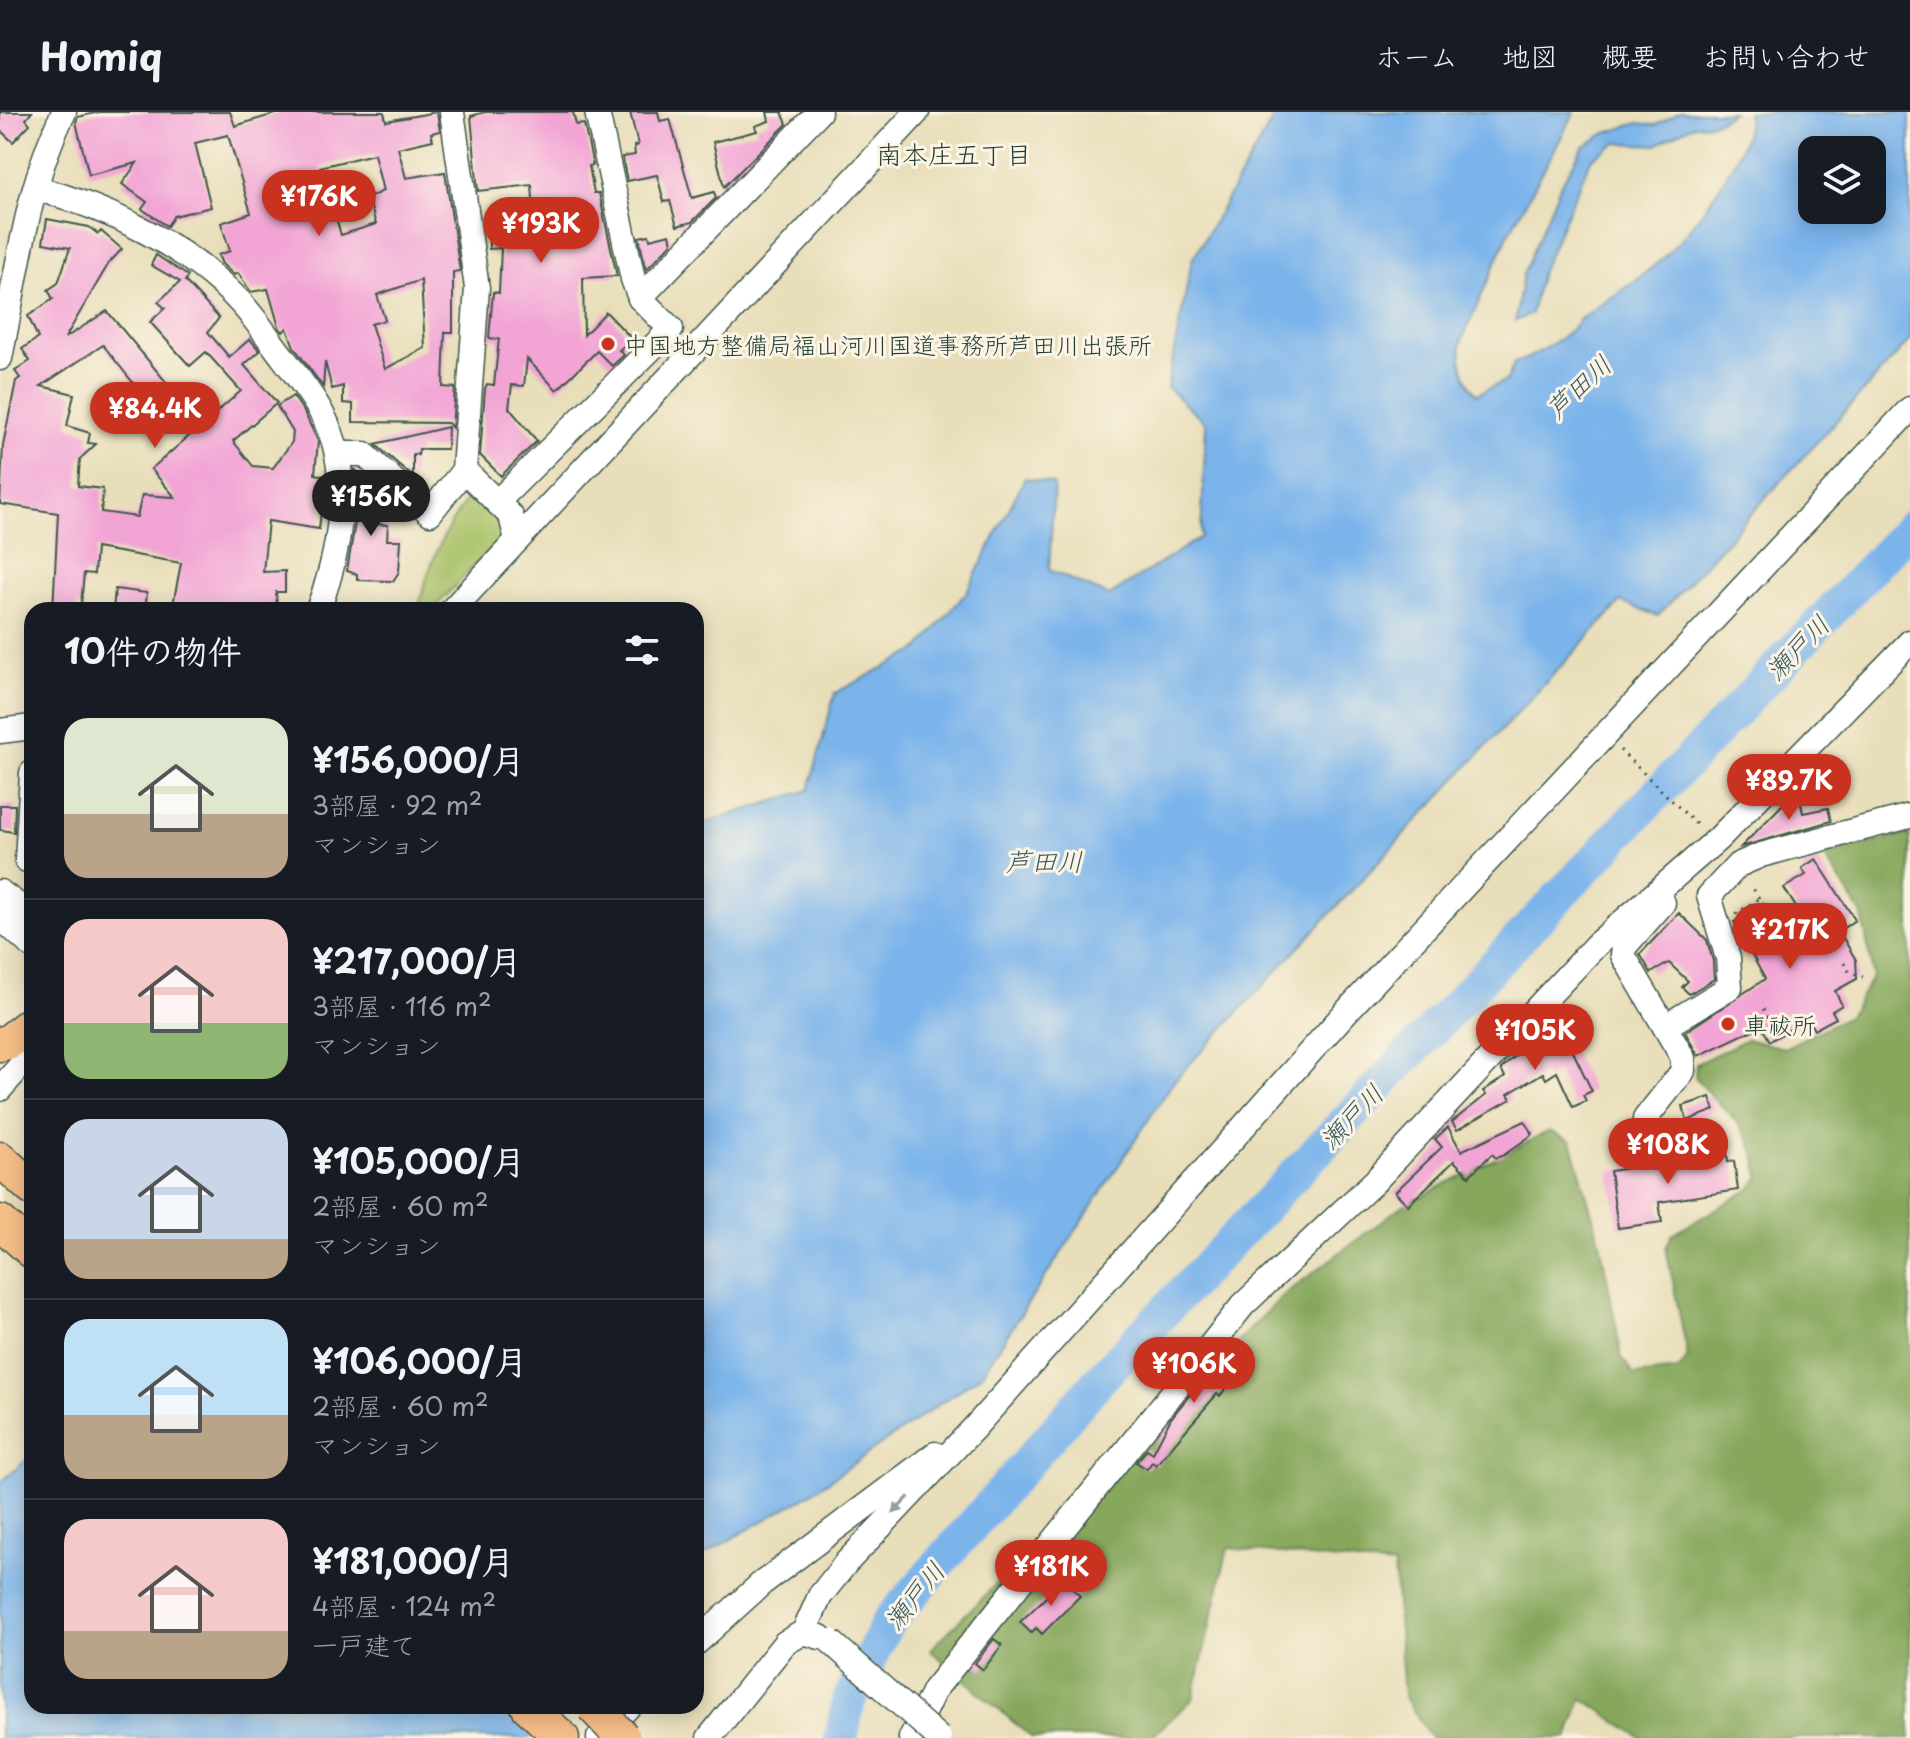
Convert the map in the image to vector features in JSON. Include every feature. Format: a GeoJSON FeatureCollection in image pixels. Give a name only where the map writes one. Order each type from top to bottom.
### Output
{"type":"FeatureCollection","features":[{"type":"Feature","properties":{"kind":"highway"},"geometry":{"type":"LineString","coordinates":[[0,1044],[8,1042],[24,1029]]}},
{"type":"Feature","properties":{"kind":"highway"},"geometry":{"type":"LineString","coordinates":[[0,1159],[24,1181]]}},
{"type":"Feature","properties":{"kind":"highway"},"geometry":{"type":"LineString","coordinates":[[0,1222],[24,1244]]}},
{"type":"Feature","properties":{"kind":"highway"},"geometry":{"type":"LineString","coordinates":[[536,1714],[562,1738]]}},
{"type":"Feature","properties":{"kind":"highway"},"geometry":{"type":"LineString","coordinates":[[600,1714],[623,1738]]}},
{"type":"Feature","properties":{"kind":"street"},"geometry":{"type":"LineString","coordinates":[[0,358],[35,188],[46,148],[64,112]]}},
{"type":"Feature","properties":{"kind":"street"},"geometry":{"type":"LineString","coordinates":[[337,454],[364,454],[430,513],[464,470],[477,288],[452,112]]}},
{"type":"Feature","properties":{"kind":"street"},"geometry":{"type":"LineString","coordinates":[[497,502],[671,329],[640,298],[597,112]]}},
{"type":"Feature","properties":{"kind":"street"},"geometry":{"type":"LineString","coordinates":[[640,298],[819,112]]}},
{"type":"Feature","properties":{"kind":"street"},"geometry":{"type":"LineString","coordinates":[[459,602],[917,112]]}},
{"type":"Feature","properties":{"kind":"street"},"geometry":{"type":"LineString","coordinates":[[35,188],[101,210],[200,266],[240,302],[307,389],[325,421],[337,454],[341,497],[337,542],[320,602]]}},
{"type":"Feature","properties":{"kind":"street"},"geometry":{"type":"LineString","coordinates":[[709,1738],[785,1643],[804,1632],[820,1596],[862,1546],[974,1428],[1357,1001],[1910,409]]}},
{"type":"Feature","properties":{"kind":"street"},"geometry":{"type":"LineString","coordinates":[[464,470],[511,516],[517,540]]}},
{"type":"Feature","properties":{"kind":"street"},"geometry":{"type":"LineString","coordinates":[[911,1738],[934,1690],[1243,1305],[1375,1181],[1596,945],[1688,865],[1910,642]]}},
{"type":"Feature","properties":{"kind":"street"},"geometry":{"type":"LineString","coordinates":[[0,731],[24,728]]}},
{"type":"Feature","properties":{"kind":"street"},"geometry":{"type":"LineString","coordinates":[[1666,1026],[1730,987],[1728,958],[1709,896],[1738,865],[1761,855],[1910,816]]}},
{"type":"Feature","properties":{"kind":"street"},"geometry":{"type":"LineString","coordinates":[[1645,1119],[1683,1071],[1681,1053],[1626,963],[1624,947],[1681,882],[1688,865]]}},
{"type":"Feature","properties":{"kind":"street"},"geometry":{"type":"LineString","coordinates":[[0,892],[24,909]]}},
{"type":"Feature","properties":{"kind":"street"},"geometry":{"type":"LineString","coordinates":[[0,917],[24,939]]}},
{"type":"Feature","properties":{"kind":"street"},"geometry":{"type":"LineString","coordinates":[[0,1089],[24,1062]]}},
{"type":"Feature","properties":{"kind":"street"},"geometry":{"type":"LineString","coordinates":[[704,1636],[761,1584],[867,1502],[974,1428]]}},
{"type":"Feature","properties":{"kind":"street"},"geometry":{"type":"LineString","coordinates":[[862,1546],[871,1518],[867,1502]]}},
{"type":"Feature","properties":{"kind":"street"},"geometry":{"type":"LineString","coordinates":[[804,1632],[830,1641],[939,1738]]}},
{"type":"Feature","properties":{"kind":"street"},"geometry":{"type":"LineString","coordinates":[[599,1738],[622,1714]]}},
{"type":"Feature","properties":{"kind":"path"},"geometry":{"type":"LineString","coordinates":[[1610,741],[1699,826]]}},
{"type":"Feature","properties":{"kind":"path"},"geometry":{"type":"LineString","coordinates":[[1735,915],[1760,900],[1781,934],[1750,952]]}},
{"type":"Feature","properties":{"kind":"path"},"geometry":{"type":"LineString","coordinates":[[1844,963],[1850,973],[1863,977]]}},
{"type":"Feature","properties":{"kind":"path"},"geometry":{"type":"LineString","coordinates":[[1763,1009],[1769,1019]]}},
{"type":"Feature","properties":{"kind":"green space"},"geometry":{"type":"Polygon","coordinates":[[[476,486],[513,526],[440,602],[420,602],[440,544],[476,486]]]}},
{"type":"Feature","properties":{"kind":"green space"},"geometry":{"type":"Polygon","coordinates":[[[1910,834],[1910,1738],[1642,1738],[1582,1698],[1568,1738],[1431,1738],[1404,1696],[1394,1566],[1228,1548],[1193,1699],[1150,1738],[1032,1738],[930,1650],[1286,1293],[1402,1206],[1549,1131],[1571,1141],[1600,1241],[1622,1358],[1634,1375],[1679,1370],[1688,1356],[1666,1248],[1672,1235],[1750,1189],[1760,1177],[1751,1143],[1736,1121],[1695,1077],[1696,1064],[1747,1039],[1784,1048],[1849,1016],[1873,976],[1862,915],[1823,854],[1910,834]]]}},
{"type":"Feature","properties":{"kind":"water","name":"芦田川"},"geometry":{"type":"Polygon","coordinates":[[[1277,112],[1575,112],[1507,237],[1462,340],[1464,369],[1477,394],[1507,380],[1514,363],[1560,338],[1580,319],[1668,253],[1706,207],[1732,165],[1742,145],[1747,112],[1910,112],[1910,340],[1658,616],[1621,602],[1174,1081],[981,1375],[807,1496],[704,1554],[704,823],[809,790],[835,693],[918,650],[966,593],[1025,478],[1054,484],[1049,570],[1109,596],[1201,537],[1206,423],[1167,388],[1192,260],[1277,112]]]}},
{"type":"Feature","properties":{"kind":"water","name":"芦田川"},"geometry":{"type":"Polygon","coordinates":[[[1680,112],[1733,112],[1716,122],[1691,126],[1656,145],[1616,143],[1591,159],[1541,272],[1531,314],[1515,321],[1523,274],[1560,186],[1583,147],[1606,133],[1638,123],[1656,125],[1680,112]]]}},
{"type":"Feature","properties":{"kind":"water"},"geometry":{"type":"Polygon","coordinates":[[[24,1462],[24,1714],[554,1714],[529,1738],[0,1738],[0,1483],[24,1462]]]}},
{"type":"Feature","properties":{"kind":"building"},"geometry":{"type":"Polygon","coordinates":[[[0,112],[32,112],[26,119],[30,124],[13,142],[0,130],[0,112]]]}},
{"type":"Feature","properties":{"kind":"building"},"geometry":{"type":"Polygon","coordinates":[[[99,112],[230,112],[235,126],[281,112],[384,112],[386,121],[437,112],[440,131],[431,133],[433,140],[398,148],[406,178],[445,172],[460,271],[453,272],[453,332],[445,332],[443,387],[455,388],[452,428],[448,423],[353,422],[353,404],[343,403],[343,386],[332,389],[325,362],[323,387],[294,347],[287,328],[283,332],[279,327],[268,289],[251,292],[238,273],[234,275],[222,264],[218,255],[230,251],[221,223],[251,213],[228,135],[195,143],[211,207],[174,216],[167,226],[142,209],[147,202],[122,184],[137,163],[89,175],[76,122],[78,117],[99,112]],[[374,154],[320,167],[341,235],[376,224],[368,198],[383,191],[374,154]],[[421,280],[377,295],[385,320],[371,324],[385,369],[425,348],[421,280]]]}},
{"type":"Feature","properties":{"kind":"building"},"geometry":{"type":"Polygon","coordinates":[[[485,112],[573,112],[576,125],[584,124],[593,165],[589,166],[594,193],[599,193],[617,276],[583,278],[584,335],[606,312],[632,339],[619,350],[624,355],[612,366],[597,351],[557,390],[527,359],[524,386],[512,385],[509,408],[537,441],[501,476],[480,455],[485,389],[487,384],[494,385],[499,339],[489,338],[493,292],[499,293],[501,248],[489,249],[489,229],[535,227],[532,185],[478,191],[471,116],[485,112]]]}},
{"type":"Feature","properties":{"kind":"building"},"geometry":{"type":"Polygon","coordinates":[[[630,112],[658,112],[660,121],[670,119],[692,198],[714,192],[716,198],[692,222],[677,226],[670,201],[664,202],[657,175],[627,181],[622,157],[635,155],[634,146],[638,145],[630,112]]]}},
{"type":"Feature","properties":{"kind":"building"},"geometry":{"type":"Polygon","coordinates":[[[767,112],[782,112],[787,124],[724,187],[713,142],[757,131],[755,126],[769,121],[767,112]]]}},
{"type":"Feature","properties":{"kind":"building"},"geometry":{"type":"Polygon","coordinates":[[[47,219],[89,227],[98,234],[101,231],[122,249],[109,263],[65,338],[107,311],[167,383],[146,399],[103,345],[41,386],[74,394],[67,426],[90,433],[88,443],[96,444],[80,459],[78,486],[103,489],[101,512],[137,517],[142,495],[175,497],[151,469],[241,391],[206,352],[190,366],[150,322],[165,308],[158,302],[180,282],[151,265],[156,255],[188,276],[185,281],[219,318],[208,332],[229,357],[250,339],[260,351],[244,365],[277,403],[233,441],[253,466],[273,468],[292,442],[293,432],[277,406],[293,396],[304,412],[318,441],[315,474],[325,476],[319,529],[268,521],[263,572],[285,571],[285,592],[276,592],[277,602],[174,602],[181,563],[96,548],[94,574],[84,573],[81,602],[53,602],[58,513],[0,504],[3,445],[16,381],[20,378],[15,371],[30,361],[22,349],[38,338],[28,316],[53,299],[48,290],[58,283],[70,248],[43,243],[47,219]]]}},
{"type":"Feature","properties":{"kind":"building"},"geometry":{"type":"Polygon","coordinates":[[[670,234],[672,243],[646,270],[639,237],[649,235],[650,239],[670,234]]]}},
{"type":"Feature","properties":{"kind":"building"},"geometry":{"type":"Polygon","coordinates":[[[448,427],[447,449],[419,449],[418,455],[413,454],[413,477],[375,444],[448,427]]]}},
{"type":"Feature","properties":{"kind":"building"},"geometry":{"type":"Polygon","coordinates":[[[354,469],[373,482],[377,498],[376,524],[388,525],[387,540],[401,540],[399,572],[393,581],[357,580],[357,574],[347,571],[356,517],[354,469]]]}},
{"type":"Feature","properties":{"kind":"building"},"geometry":{"type":"Polygon","coordinates":[[[115,589],[147,593],[146,602],[114,602],[115,589]]]}},
{"type":"Feature","properties":{"kind":"building"},"geometry":{"type":"Polygon","coordinates":[[[1800,799],[1803,813],[1828,808],[1831,821],[1741,847],[1785,802],[1800,799]]]}},
{"type":"Feature","properties":{"kind":"building"},"geometry":{"type":"Polygon","coordinates":[[[0,805],[15,805],[14,832],[0,830],[0,805]]]}},
{"type":"Feature","properties":{"kind":"building"},"geometry":{"type":"Polygon","coordinates":[[[1816,859],[1855,920],[1839,931],[1856,960],[1857,979],[1835,991],[1842,1005],[1832,1011],[1836,1018],[1814,1030],[1808,1019],[1770,1041],[1761,1026],[1698,1056],[1685,1032],[1765,979],[1734,922],[1744,916],[1769,954],[1811,931],[1784,888],[1806,875],[1802,868],[1816,859]]]}},
{"type":"Feature","properties":{"kind":"building"},"geometry":{"type":"Polygon","coordinates":[[[1679,913],[1707,940],[1713,961],[1714,979],[1689,994],[1682,987],[1688,981],[1669,963],[1651,973],[1640,954],[1679,913]]]}},
{"type":"Feature","properties":{"kind":"building"},"geometry":{"type":"Polygon","coordinates":[[[1554,1012],[1592,1091],[1583,1095],[1586,1101],[1573,1107],[1557,1072],[1546,1079],[1543,1073],[1508,1094],[1511,1099],[1457,1130],[1452,1122],[1486,1095],[1483,1091],[1505,1077],[1501,1069],[1538,1035],[1536,1031],[1554,1012]]]}},
{"type":"Feature","properties":{"kind":"building"},"geometry":{"type":"Polygon","coordinates":[[[1710,1097],[1715,1110],[1687,1121],[1683,1106],[1710,1097]]]}},
{"type":"Feature","properties":{"kind":"building"},"geometry":{"type":"Polygon","coordinates":[[[1525,1121],[1533,1134],[1504,1155],[1496,1158],[1492,1154],[1469,1176],[1454,1161],[1408,1205],[1395,1192],[1442,1147],[1435,1139],[1448,1127],[1461,1151],[1525,1121]]]}},
{"type":"Feature","properties":{"kind":"building"},"geometry":{"type":"Polygon","coordinates":[[[1727,1153],[1728,1162],[1734,1161],[1738,1190],[1659,1202],[1662,1222],[1618,1228],[1610,1171],[1727,1153]]]}},
{"type":"Feature","properties":{"kind":"building"},"geometry":{"type":"Polygon","coordinates":[[[1234,1340],[1246,1348],[1222,1379],[1229,1384],[1220,1396],[1217,1394],[1156,1465],[1152,1462],[1147,1469],[1136,1462],[1147,1449],[1153,1453],[1171,1418],[1234,1340]]]}},
{"type":"Feature","properties":{"kind":"building"},"geometry":{"type":"Polygon","coordinates":[[[1064,1580],[1080,1596],[1042,1634],[1036,1628],[1031,1633],[1020,1622],[1064,1580]]]}},
{"type":"Feature","properties":{"kind":"building"},"geometry":{"type":"Polygon","coordinates":[[[994,1639],[1002,1645],[983,1670],[975,1663],[994,1639]]]}},
{"type":"Feature","properties":{"kind":"waterway","name":"瀬戸川"},"geometry":{"type":"LineString","coordinates":[[841,1738],[849,1700],[888,1622],[1102,1377],[1910,528]]}},
{"type":"Feature","properties":{"kind":"place","name":"中国地方整備局福山河川国道事務所芦田川出張所"},"geometry":{"type":"Point","coordinates":[608,344]}},
{"type":"Feature","properties":{"kind":"place","name":"車祓所"},"geometry":{"type":"Point","coordinates":[1728,1024]}},
{"type":"Feature","properties":{"kind":"district","name":"南本庄五丁目"},"geometry":{"type":"Point","coordinates":[954,153]}}]}
